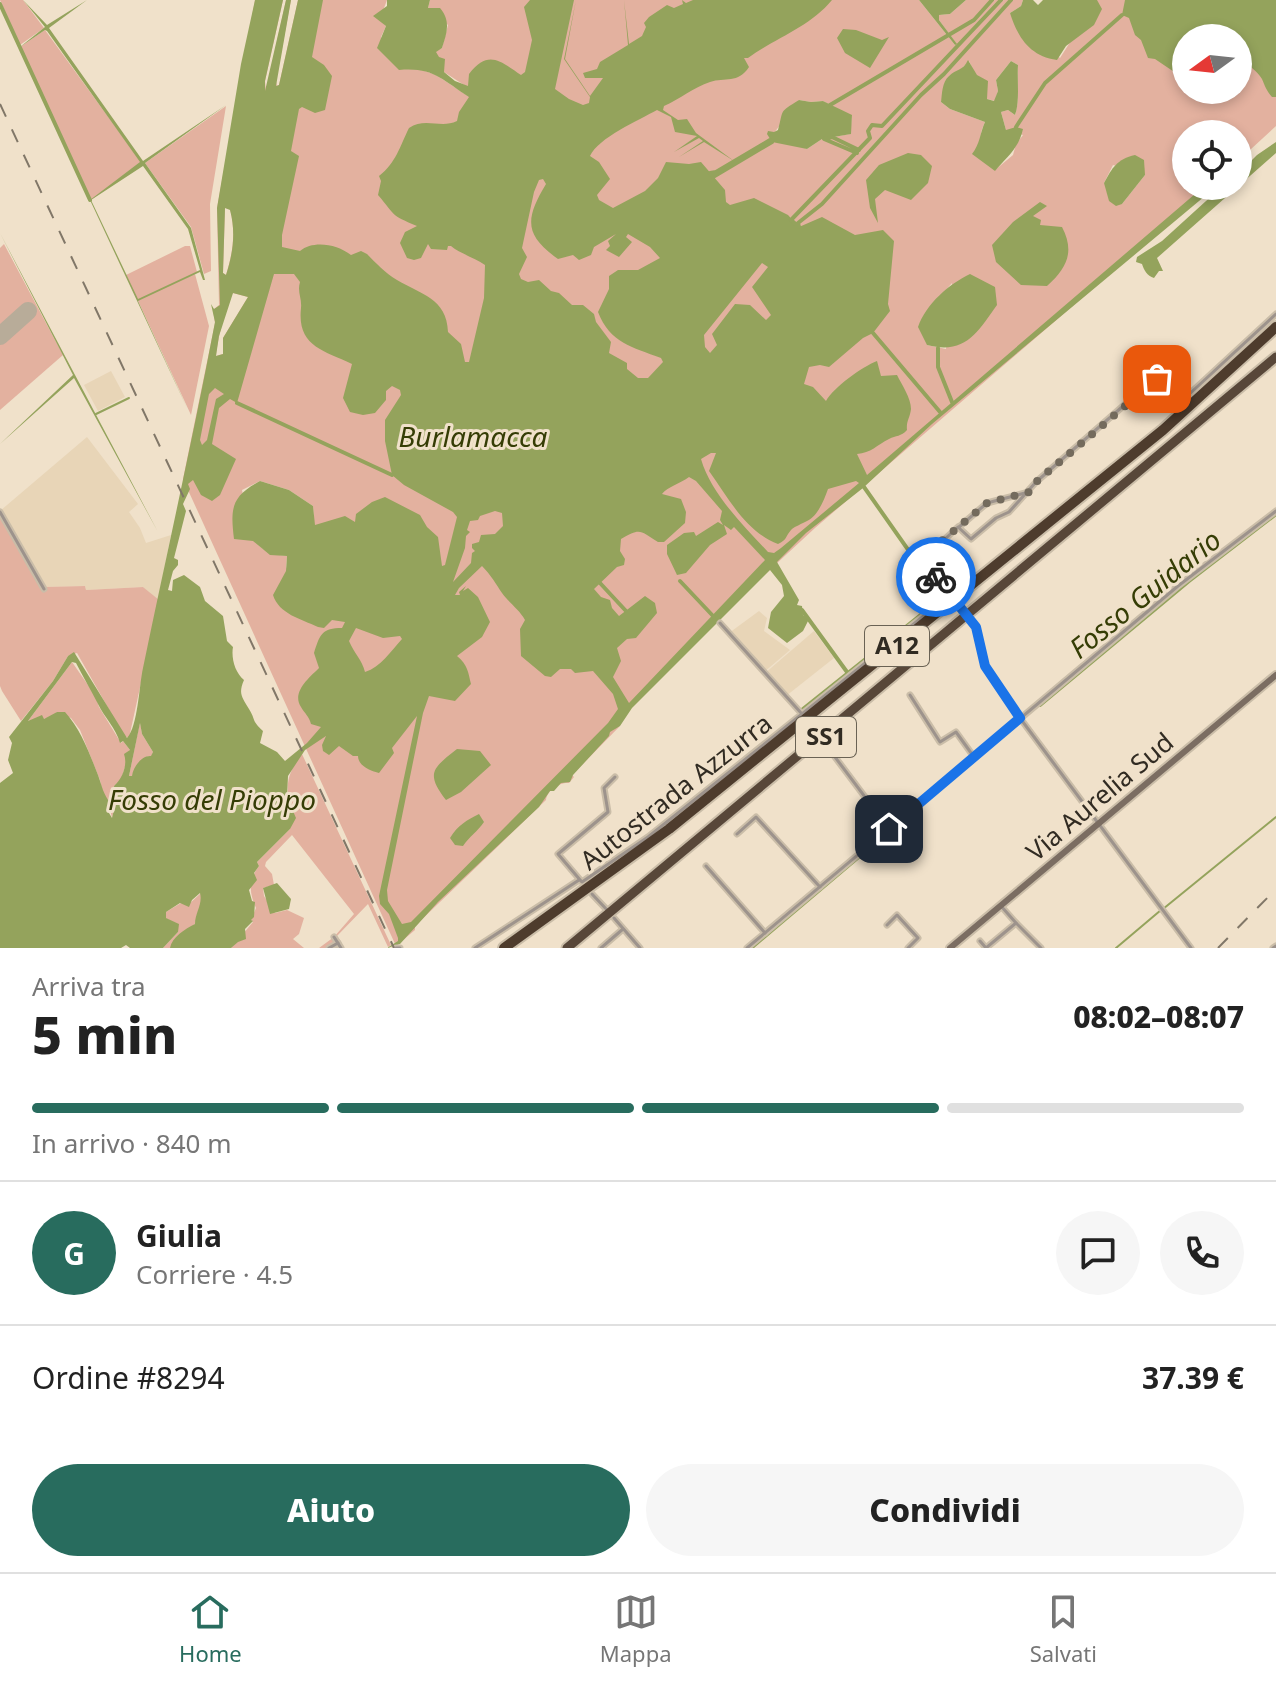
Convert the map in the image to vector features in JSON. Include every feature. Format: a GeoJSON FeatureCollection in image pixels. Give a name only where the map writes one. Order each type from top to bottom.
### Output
{"type":"FeatureCollection","features":[{"type":"Feature","properties":{"kind":"highway","name":"Autostrada Azzurra"},"geometry":{"type":"LineString","coordinates":[[504,948],[669,829],[1171,424],[1276,330]]}},
{"type":"Feature","properties":{"kind":"highway","name":"Autostrada Azzurra"},"geometry":{"type":"LineString","coordinates":[[510,948],[672,832],[1173,427],[1276,330]]}},
{"type":"Feature","properties":{"kind":"highway","name":"SS1"},"geometry":{"type":"LineString","coordinates":[[570,948],[1276,359]]}},
{"type":"Feature","properties":{"kind":"main road","name":"Via Aurelia Sud"},"geometry":{"type":"LineString","coordinates":[[950,948],[1276,675]]}},
{"type":"Feature","properties":{"kind":"street"},"geometry":{"type":"LineString","coordinates":[[958,527],[967,538],[973,538],[996,518],[1009,512],[1036,482],[1153,380],[1160,379],[1177,400],[1184,399],[1276,314]]}},
{"type":"Feature","properties":{"kind":"street"},"geometry":{"type":"LineString","coordinates":[[475,948],[648,837],[802,714],[940,595],[921,561],[932,549],[987,503],[1029,492]]}},
{"type":"Feature","properties":{"kind":"street"},"geometry":{"type":"LineString","coordinates":[[747,948],[1178,586],[1276,511]]}},
{"type":"Feature","properties":{"kind":"street"},"geometry":{"type":"LineString","coordinates":[[0,512],[44,589]]}},
{"type":"Feature","properties":{"kind":"street"},"geometry":{"type":"LineString","coordinates":[[932,549],[932,570],[976,627],[985,666],[1098,825],[1191,948]]}},
{"type":"Feature","properties":{"kind":"street"},"geometry":{"type":"LineString","coordinates":[[720,623],[802,714]]}},
{"type":"Feature","properties":{"kind":"street"},"geometry":{"type":"LineString","coordinates":[[910,695],[940,742],[958,733],[974,757]]}},
{"type":"Feature","properties":{"kind":"street"},"geometry":{"type":"LineString","coordinates":[[832,753],[889,829]]}},
{"type":"Feature","properties":{"kind":"street"},"geometry":{"type":"LineString","coordinates":[[586,887],[558,854],[608,812],[604,788],[615,777]]}},
{"type":"Feature","properties":{"kind":"street"},"geometry":{"type":"LineString","coordinates":[[737,834],[756,817],[820,887]]}},
{"type":"Feature","properties":{"kind":"street"},"geometry":{"type":"LineString","coordinates":[[706,866],[765,933]]}},
{"type":"Feature","properties":{"kind":"street"},"geometry":{"type":"LineString","coordinates":[[592,894],[609,912]]}},
{"type":"Feature","properties":{"kind":"street"},"geometry":{"type":"LineString","coordinates":[[1001,906],[1041,948]]}},
{"type":"Feature","properties":{"kind":"street"},"geometry":{"type":"LineString","coordinates":[[887,925],[897,915],[918,938],[908,948]]}},
{"type":"Feature","properties":{"kind":"street"},"geometry":{"type":"LineString","coordinates":[[614,918],[640,948]]}},
{"type":"Feature","properties":{"kind":"street"},"geometry":{"type":"LineString","coordinates":[[980,941],[986,948],[1016,923]]}},
{"type":"Feature","properties":{"kind":"street"},"geometry":{"type":"LineString","coordinates":[[601,948],[623,929]]}},
{"type":"Feature","properties":{"kind":"street"},"geometry":{"type":"LineString","coordinates":[[329,948],[339,946],[334,937]]}},
{"type":"Feature","properties":{"kind":"shaded area"},"geometry":{"type":"Polygon","coordinates":[[[0,0],[23,0],[44,28],[20,45],[0,0]]]}},
{"type":"Feature","properties":{"kind":"shaded area"},"geometry":{"type":"Polygon","coordinates":[[[255,0],[283,0],[265,81],[266,91],[286,0],[291,0],[277,86],[298,0],[387,0],[380,19],[386,26],[381,37],[399,69],[429,72],[468,96],[464,85],[444,72],[435,51],[442,48],[448,25],[428,8],[430,0],[919,0],[955,45],[939,15],[950,14],[966,0],[1023,0],[1021,6],[1010,13],[1060,58],[1097,0],[1276,0],[1276,126],[1252,148],[1252,120],[1172,120],[1172,200],[1196,200],[815,528],[749,589],[628,711],[619,727],[572,775],[574,777],[569,783],[554,787],[546,800],[396,946],[183,479],[215,323],[213,310],[219,305],[217,208],[255,0]],[[969,61],[949,76],[941,102],[950,109],[985,122],[981,141],[995,170],[1013,155],[1023,135],[1006,130],[1001,112],[1008,110],[1015,115],[1017,110],[1018,65],[1011,61],[996,80],[998,91],[995,101],[987,99],[969,61]],[[799,100],[774,133],[807,149],[822,139],[850,134],[852,116],[823,101],[799,100]],[[1113,165],[1104,183],[1122,204],[1145,175],[1113,165]],[[225,208],[223,273],[226,275],[233,234],[230,209],[225,208]],[[952,283],[938,299],[927,345],[946,349],[952,283]],[[233,293],[216,356],[223,354],[223,338],[248,297],[233,293]],[[260,481],[242,490],[252,535],[264,549],[287,556],[286,569],[314,521],[313,506],[289,490],[260,481]]]}},
{"type":"Feature","properties":{"kind":"shaded area"},"geometry":{"type":"Polygon","coordinates":[[[45,30],[141,162],[91,200],[20,47],[45,30]]]}},
{"type":"Feature","properties":{"kind":"shaded area"},"geometry":{"type":"Polygon","coordinates":[[[226,106],[210,204],[211,271],[204,274],[191,227],[145,163],[226,106]]]}},
{"type":"Feature","properties":{"kind":"shaded area"},"geometry":{"type":"Polygon","coordinates":[[[4,244],[63,355],[0,410],[0,248],[4,244]]]}},
{"type":"Feature","properties":{"kind":"shaded area"},"geometry":{"type":"Polygon","coordinates":[[[190,246],[197,272],[159,290],[195,274],[209,326],[191,415],[126,275],[190,246]]]}},
{"type":"Feature","properties":{"kind":"shaded area"},"geometry":{"type":"Polygon","coordinates":[[[111,371],[125,397],[98,411],[84,385],[111,371]]]}},
{"type":"Feature","properties":{"kind":"shaded area"},"geometry":{"type":"Polygon","coordinates":[[[87,437],[138,504],[129,512],[146,543],[171,535],[158,600],[143,587],[86,590],[85,586],[43,587],[0,511],[87,437]]]}},
{"type":"Feature","properties":{"kind":"shaded area"},"geometry":{"type":"Polygon","coordinates":[[[0,512],[43,587],[85,586],[86,590],[143,587],[159,600],[129,738],[124,736],[77,653],[68,656],[53,681],[21,721],[2,691],[0,512]]]}},
{"type":"Feature","properties":{"kind":"shaded area"},"geometry":{"type":"Polygon","coordinates":[[[759,611],[767,618],[764,631],[790,650],[763,673],[729,633],[759,611]]]}},
{"type":"Feature","properties":{"kind":"shaded area"},"geometry":{"type":"Polygon","coordinates":[[[814,631],[834,658],[786,696],[764,674],[814,631]]]}},
{"type":"Feature","properties":{"kind":"shaded area"},"geometry":{"type":"Polygon","coordinates":[[[72,662],[95,695],[121,743],[123,741],[130,750],[121,780],[114,786],[116,801],[112,818],[80,730],[71,718],[57,712],[51,718],[28,721],[72,662]]]}},
{"type":"Feature","properties":{"kind":"shaded area"},"geometry":{"type":"Polygon","coordinates":[[[140,722],[142,734],[153,752],[129,776],[140,722]]]}},
{"type":"Feature","properties":{"kind":"shaded area"},"geometry":{"type":"Polygon","coordinates":[[[302,754],[391,945],[388,947],[368,904],[336,937],[342,948],[319,948],[334,937],[354,914],[292,835],[266,862],[274,885],[263,888],[264,896],[275,913],[287,910],[304,918],[299,934],[293,939],[304,948],[231,948],[253,922],[256,908],[251,887],[259,866],[257,862],[290,829],[288,782],[302,754]]]}},
{"type":"Feature","properties":{"kind":"shaded area"},"geometry":{"type":"Polygon","coordinates":[[[201,893],[202,902],[195,924],[170,948],[163,948],[178,932],[178,924],[165,918],[166,912],[181,903],[188,905],[201,893]]]}},
{"type":"Feature","properties":{"kind":"water"},"geometry":{"type":"Polygon","coordinates":[[[23,0],[47,25],[87,0],[49,28],[143,161],[226,105],[145,163],[191,228],[205,280],[200,272],[138,301],[187,408],[90,200],[140,162],[47,31],[20,47],[45,27],[23,0]],[[143,166],[91,200],[138,299],[200,270],[188,229],[143,166]]]}},
{"type":"Feature","properties":{"kind":"water","name":"Burlamacca"},"geometry":{"type":"Polygon","coordinates":[[[255,0],[283,0],[265,91],[286,0],[291,0],[276,86],[279,85],[298,0],[323,0],[312,57],[324,65],[332,76],[325,110],[315,113],[302,107],[299,109],[291,151],[299,156],[282,247],[300,251],[311,245],[325,245],[351,255],[361,251],[367,254],[393,277],[437,304],[443,312],[448,332],[461,344],[465,362],[469,362],[484,298],[485,265],[451,246],[447,250],[431,249],[428,244],[421,258],[407,258],[400,243],[405,232],[417,226],[394,214],[378,195],[379,176],[394,160],[409,128],[421,123],[457,121],[469,97],[429,72],[399,70],[377,48],[386,26],[373,16],[387,6],[387,0],[430,0],[428,8],[440,8],[447,27],[442,48],[436,52],[445,59],[444,72],[468,86],[469,74],[488,60],[500,62],[521,75],[525,72],[532,40],[524,7],[530,0],[574,0],[555,89],[583,105],[589,103],[590,97],[564,59],[576,0],[565,59],[590,96],[603,78],[585,78],[583,73],[597,69],[600,62],[628,45],[624,0],[629,44],[642,36],[646,27],[644,23],[649,17],[667,5],[674,8],[683,4],[682,0],[686,3],[693,0],[832,0],[803,25],[744,58],[749,67],[740,76],[704,84],[664,106],[663,110],[678,120],[687,119],[696,133],[734,161],[704,142],[679,157],[703,141],[699,138],[674,152],[697,136],[675,132],[671,117],[657,110],[610,136],[590,156],[599,162],[610,179],[597,195],[599,200],[613,208],[645,191],[658,178],[666,162],[701,162],[725,190],[726,202],[730,205],[754,198],[788,215],[799,227],[822,217],[855,235],[883,230],[894,241],[890,311],[873,333],[829,367],[809,367],[804,384],[813,387],[826,401],[849,378],[877,361],[881,376],[897,375],[911,405],[907,430],[857,454],[867,475],[1188,200],[1200,200],[932,424],[777,562],[799,600],[797,605],[802,606],[803,615],[809,619],[803,631],[787,643],[768,628],[771,612],[784,596],[782,585],[770,570],[632,708],[570,782],[561,783],[550,791],[539,807],[438,902],[400,944],[387,948],[398,938],[379,896],[417,716],[392,748],[394,753],[379,773],[366,768],[358,756],[339,746],[329,755],[323,751],[326,736],[305,750],[288,776],[287,797],[296,818],[290,829],[257,862],[259,866],[254,873],[257,880],[249,890],[255,902],[253,921],[245,929],[246,939],[231,948],[170,948],[176,937],[195,924],[200,893],[189,907],[180,903],[166,912],[166,918],[179,924],[178,932],[163,948],[130,948],[126,945],[121,948],[0,948],[0,783],[13,773],[8,760],[12,743],[9,737],[74,652],[127,738],[134,725],[143,668],[215,322],[211,304],[214,309],[220,305],[217,208],[255,0]],[[543,179],[539,180],[522,248],[527,257],[519,274],[521,279],[528,282],[539,280],[572,305],[583,305],[594,314],[596,322],[611,342],[609,353],[627,363],[627,369],[638,378],[648,378],[663,362],[661,358],[631,347],[616,337],[598,312],[609,289],[609,276],[618,270],[638,270],[660,258],[650,247],[628,234],[626,237],[632,242],[619,257],[606,250],[610,246],[608,241],[616,234],[594,247],[591,255],[579,260],[573,255],[558,259],[539,242],[531,226],[534,207],[546,184],[543,179]],[[225,208],[223,273],[226,275],[233,235],[230,210],[225,208]],[[762,263],[704,335],[705,347],[710,353],[717,345],[712,334],[735,304],[750,305],[766,320],[771,315],[752,287],[768,267],[762,263]],[[274,274],[237,403],[230,399],[219,408],[212,444],[236,459],[220,495],[212,501],[201,495],[193,480],[188,484],[190,489],[183,504],[186,511],[174,558],[178,560],[178,565],[173,571],[168,590],[172,591],[173,580],[184,575],[200,587],[205,601],[223,616],[227,641],[233,647],[234,665],[244,680],[242,695],[263,731],[260,743],[277,752],[285,761],[321,727],[311,724],[298,696],[303,685],[319,668],[314,653],[320,637],[330,629],[342,628],[345,622],[332,620],[324,628],[318,627],[280,607],[273,595],[286,571],[287,556],[270,555],[253,541],[234,539],[232,519],[238,498],[260,481],[289,490],[313,506],[315,525],[345,516],[355,522],[356,514],[385,497],[420,515],[438,537],[442,566],[445,565],[457,517],[392,475],[385,441],[385,420],[401,395],[400,390],[392,386],[386,391],[386,400],[375,413],[363,415],[350,412],[343,398],[352,364],[307,339],[301,321],[300,282],[294,274],[274,274]],[[233,293],[216,356],[223,354],[223,338],[248,297],[233,293]],[[215,388],[209,394],[200,440],[202,445],[207,440],[216,399],[224,394],[215,388]],[[716,453],[701,459],[729,509],[768,552],[774,553],[859,483],[856,481],[828,489],[814,515],[778,544],[747,523],[709,471],[716,453]],[[689,477],[662,494],[681,499],[686,512],[685,523],[664,542],[640,532],[621,539],[624,565],[617,567],[594,589],[601,597],[610,600],[619,616],[645,596],[655,603],[657,613],[636,638],[627,639],[617,648],[621,661],[613,677],[629,703],[765,560],[734,527],[731,530],[724,525],[727,534],[710,545],[686,573],[677,575],[667,554],[667,545],[684,533],[694,532],[696,536],[718,522],[723,525],[720,520],[722,511],[689,477]],[[495,511],[480,516],[478,520],[470,521],[467,530],[470,532],[466,536],[453,582],[471,563],[475,551],[472,544],[479,542],[481,535],[495,534],[503,526],[502,513],[495,511]],[[482,566],[455,595],[460,595],[459,592],[466,586],[463,591],[468,588],[478,597],[490,622],[482,637],[457,656],[468,672],[471,684],[455,701],[429,696],[423,713],[387,890],[388,901],[402,924],[411,922],[608,723],[618,709],[613,694],[593,671],[575,673],[571,669],[560,669],[551,677],[545,676],[521,656],[520,629],[525,620],[482,566]],[[356,628],[349,641],[365,672],[381,663],[402,639],[400,636],[383,638],[356,628]],[[72,662],[28,721],[42,715],[44,719],[57,712],[65,712],[76,726],[111,804],[109,813],[112,818],[116,801],[114,786],[124,772],[124,754],[130,750],[123,741],[120,743],[76,663],[72,662]],[[140,723],[129,776],[132,776],[138,762],[153,752],[142,734],[140,723]]]}},
{"type":"Feature","properties":{"kind":"water"},"geometry":{"type":"Polygon","coordinates":[[[919,0],[966,0],[950,14],[939,15],[939,20],[957,44],[955,45],[919,0]]]}},
{"type":"Feature","properties":{"kind":"water"},"geometry":{"type":"Polygon","coordinates":[[[1023,0],[1033,0],[1038,5],[1043,0],[1097,0],[1102,9],[1094,25],[1066,46],[1057,60],[1032,50],[1017,30],[1010,13],[1021,6],[1023,0]]]}},
{"type":"Feature","properties":{"kind":"water"},"geometry":{"type":"Polygon","coordinates":[[[1125,0],[1276,0],[1276,97],[1272,97],[1252,68],[1252,24],[1172,24],[1172,71],[1148,58],[1129,18],[1122,15],[1125,0]]]}},
{"type":"Feature","properties":{"kind":"water"},"geometry":{"type":"Polygon","coordinates":[[[843,29],[856,30],[882,40],[889,37],[870,68],[845,53],[837,38],[843,29]]]}},
{"type":"Feature","properties":{"kind":"water"},"geometry":{"type":"Polygon","coordinates":[[[968,60],[977,75],[988,81],[987,99],[994,101],[998,91],[996,80],[1011,61],[1018,65],[1017,110],[1015,115],[1008,110],[1001,112],[1006,130],[1016,127],[1023,129],[1016,147],[995,171],[972,154],[985,122],[950,109],[941,102],[947,79],[968,60]]]}},
{"type":"Feature","properties":{"kind":"water"},"geometry":{"type":"Polygon","coordinates":[[[799,100],[823,101],[852,115],[851,134],[822,139],[807,149],[772,142],[768,131],[778,130],[783,112],[799,100]]]}},
{"type":"Feature","properties":{"kind":"water"},"geometry":{"type":"Polygon","coordinates":[[[1276,142],[1276,153],[1252,174],[1252,160],[1276,142]]]}},
{"type":"Feature","properties":{"kind":"water"},"geometry":{"type":"Polygon","coordinates":[[[908,153],[921,155],[932,166],[928,183],[911,200],[885,190],[875,199],[878,223],[870,208],[866,180],[879,165],[908,153]]]}},
{"type":"Feature","properties":{"kind":"water"},"geometry":{"type":"Polygon","coordinates":[[[1135,155],[1144,160],[1145,175],[1122,204],[1116,206],[1109,201],[1104,183],[1116,165],[1135,155]]]}},
{"type":"Feature","properties":{"kind":"water"},"geometry":{"type":"Polygon","coordinates":[[[1207,200],[1223,200],[1157,258],[1163,271],[1159,271],[1154,278],[1149,276],[1142,264],[1136,262],[1137,257],[1162,241],[1207,200]]]}},
{"type":"Feature","properties":{"kind":"water"},"geometry":{"type":"Polygon","coordinates":[[[1040,202],[1047,206],[1033,216],[1041,220],[1040,225],[1062,227],[1068,244],[1067,259],[1060,273],[1047,286],[1021,285],[996,262],[992,245],[1013,222],[1040,202]]]}},
{"type":"Feature","properties":{"kind":"water"},"geometry":{"type":"Polygon","coordinates":[[[0,233],[158,532],[74,378],[0,444],[73,375],[0,233]]]}},
{"type":"Feature","properties":{"kind":"water"},"geometry":{"type":"Polygon","coordinates":[[[970,274],[995,287],[997,305],[976,333],[961,344],[951,347],[927,345],[918,327],[927,310],[946,289],[970,274]]]}},
{"type":"Feature","properties":{"kind":"water"},"geometry":{"type":"Polygon","coordinates":[[[457,749],[480,751],[491,765],[461,792],[446,800],[435,783],[435,772],[437,766],[457,749]]]}},
{"type":"Feature","properties":{"kind":"water"},"geometry":{"type":"Polygon","coordinates":[[[479,814],[484,822],[482,825],[463,846],[455,845],[450,838],[453,833],[479,814]]]}},
{"type":"Feature","properties":{"kind":"water"},"geometry":{"type":"Polygon","coordinates":[[[277,883],[291,899],[289,909],[270,914],[263,888],[277,883]]]}},
{"type":"Feature","properties":{"kind":"waterway"},"geometry":{"type":"LineString","coordinates":[[830,105],[974,20],[992,0]]}},
{"type":"Feature","properties":{"kind":"waterway"},"geometry":{"type":"LineString","coordinates":[[1001,0],[882,126],[872,125],[868,131],[870,138],[791,220],[799,227],[798,223],[822,204],[1011,0]]}},
{"type":"Feature","properties":{"kind":"waterway"},"geometry":{"type":"LineString","coordinates":[[0,4],[90,200]]}},
{"type":"Feature","properties":{"kind":"waterway"},"geometry":{"type":"LineString","coordinates":[[1016,127],[1045,83],[1122,15]]}},
{"type":"Feature","properties":{"kind":"waterway"},"geometry":{"type":"LineString","coordinates":[[857,153],[824,139],[832,137],[859,150]]}},
{"type":"Feature","properties":{"kind":"waterway"},"geometry":{"type":"LineString","coordinates":[[770,140],[772,142],[713,177],[710,173],[770,140]]}},
{"type":"Feature","properties":{"kind":"waterway"},"geometry":{"type":"LineString","coordinates":[[873,333],[940,412]]}},
{"type":"Feature","properties":{"kind":"waterway"},"geometry":{"type":"LineString","coordinates":[[938,348],[938,367],[952,402]]}},
{"type":"Feature","properties":{"kind":"waterway"},"geometry":{"type":"LineString","coordinates":[[96,414],[129,398]]}},
{"type":"Feature","properties":{"kind":"waterway"},"geometry":{"type":"LineString","coordinates":[[237,403],[392,475]]}},
{"type":"Feature","properties":{"kind":"waterway"},"geometry":{"type":"LineString","coordinates":[[803,709],[942,598],[864,487]]}},
{"type":"Feature","properties":{"kind":"waterway","name":"Fosso Guidario"},"geometry":{"type":"LineString","coordinates":[[1040,705],[1189,581],[1276,514]]}},
{"type":"Feature","properties":{"kind":"waterway"},"geometry":{"type":"LineString","coordinates":[[680,581],[714,617]]}},
{"type":"Feature","properties":{"kind":"waterway"},"geometry":{"type":"LineString","coordinates":[[600,583],[626,611]]}},
{"type":"Feature","properties":{"kind":"waterway"},"geometry":{"type":"LineString","coordinates":[[802,610],[847,672]]}},
{"type":"Feature","properties":{"kind":"waterway","name":"Fosso Guidario"},"geometry":{"type":"LineString","coordinates":[[751,948],[985,750]]}},
{"type":"Feature","properties":{"kind":"waterway"},"geometry":{"type":"LineString","coordinates":[[1163,909],[1276,817]]}},
{"type":"Feature","properties":{"kind":"waterway"},"geometry":{"type":"LineString","coordinates":[[1116,948],[1161,910]]}},
{"type":"Feature","properties":{"kind":"runway"},"geometry":{"type":"LineString","coordinates":[[0,336],[28,311]]}},
{"type":"Feature","properties":{"kind":"railway"},"geometry":{"type":"LineString","coordinates":[[0,104],[394,948]]}},
{"type":"Feature","properties":{"kind":"railway"},"geometry":{"type":"LineString","coordinates":[[1218,948],[1276,889]]}},
{"type":"Feature","properties":{"kind":"way so far"},"geometry":{"type":"LineString","coordinates":[[936,577],[930,564],[932,549],[987,503],[1029,492],[1036,482],[1157,379]]}},
{"type":"Feature","properties":{"kind":"route"},"geometry":{"type":"LineString","coordinates":[[889,829],[1020,718],[985,666],[976,627],[936,577]]}},
{"type":"Feature","properties":{"kind":"water label","name":"Fosso del Pioppo"},"geometry":{"type":"Point","coordinates":[212,800]}}]}
